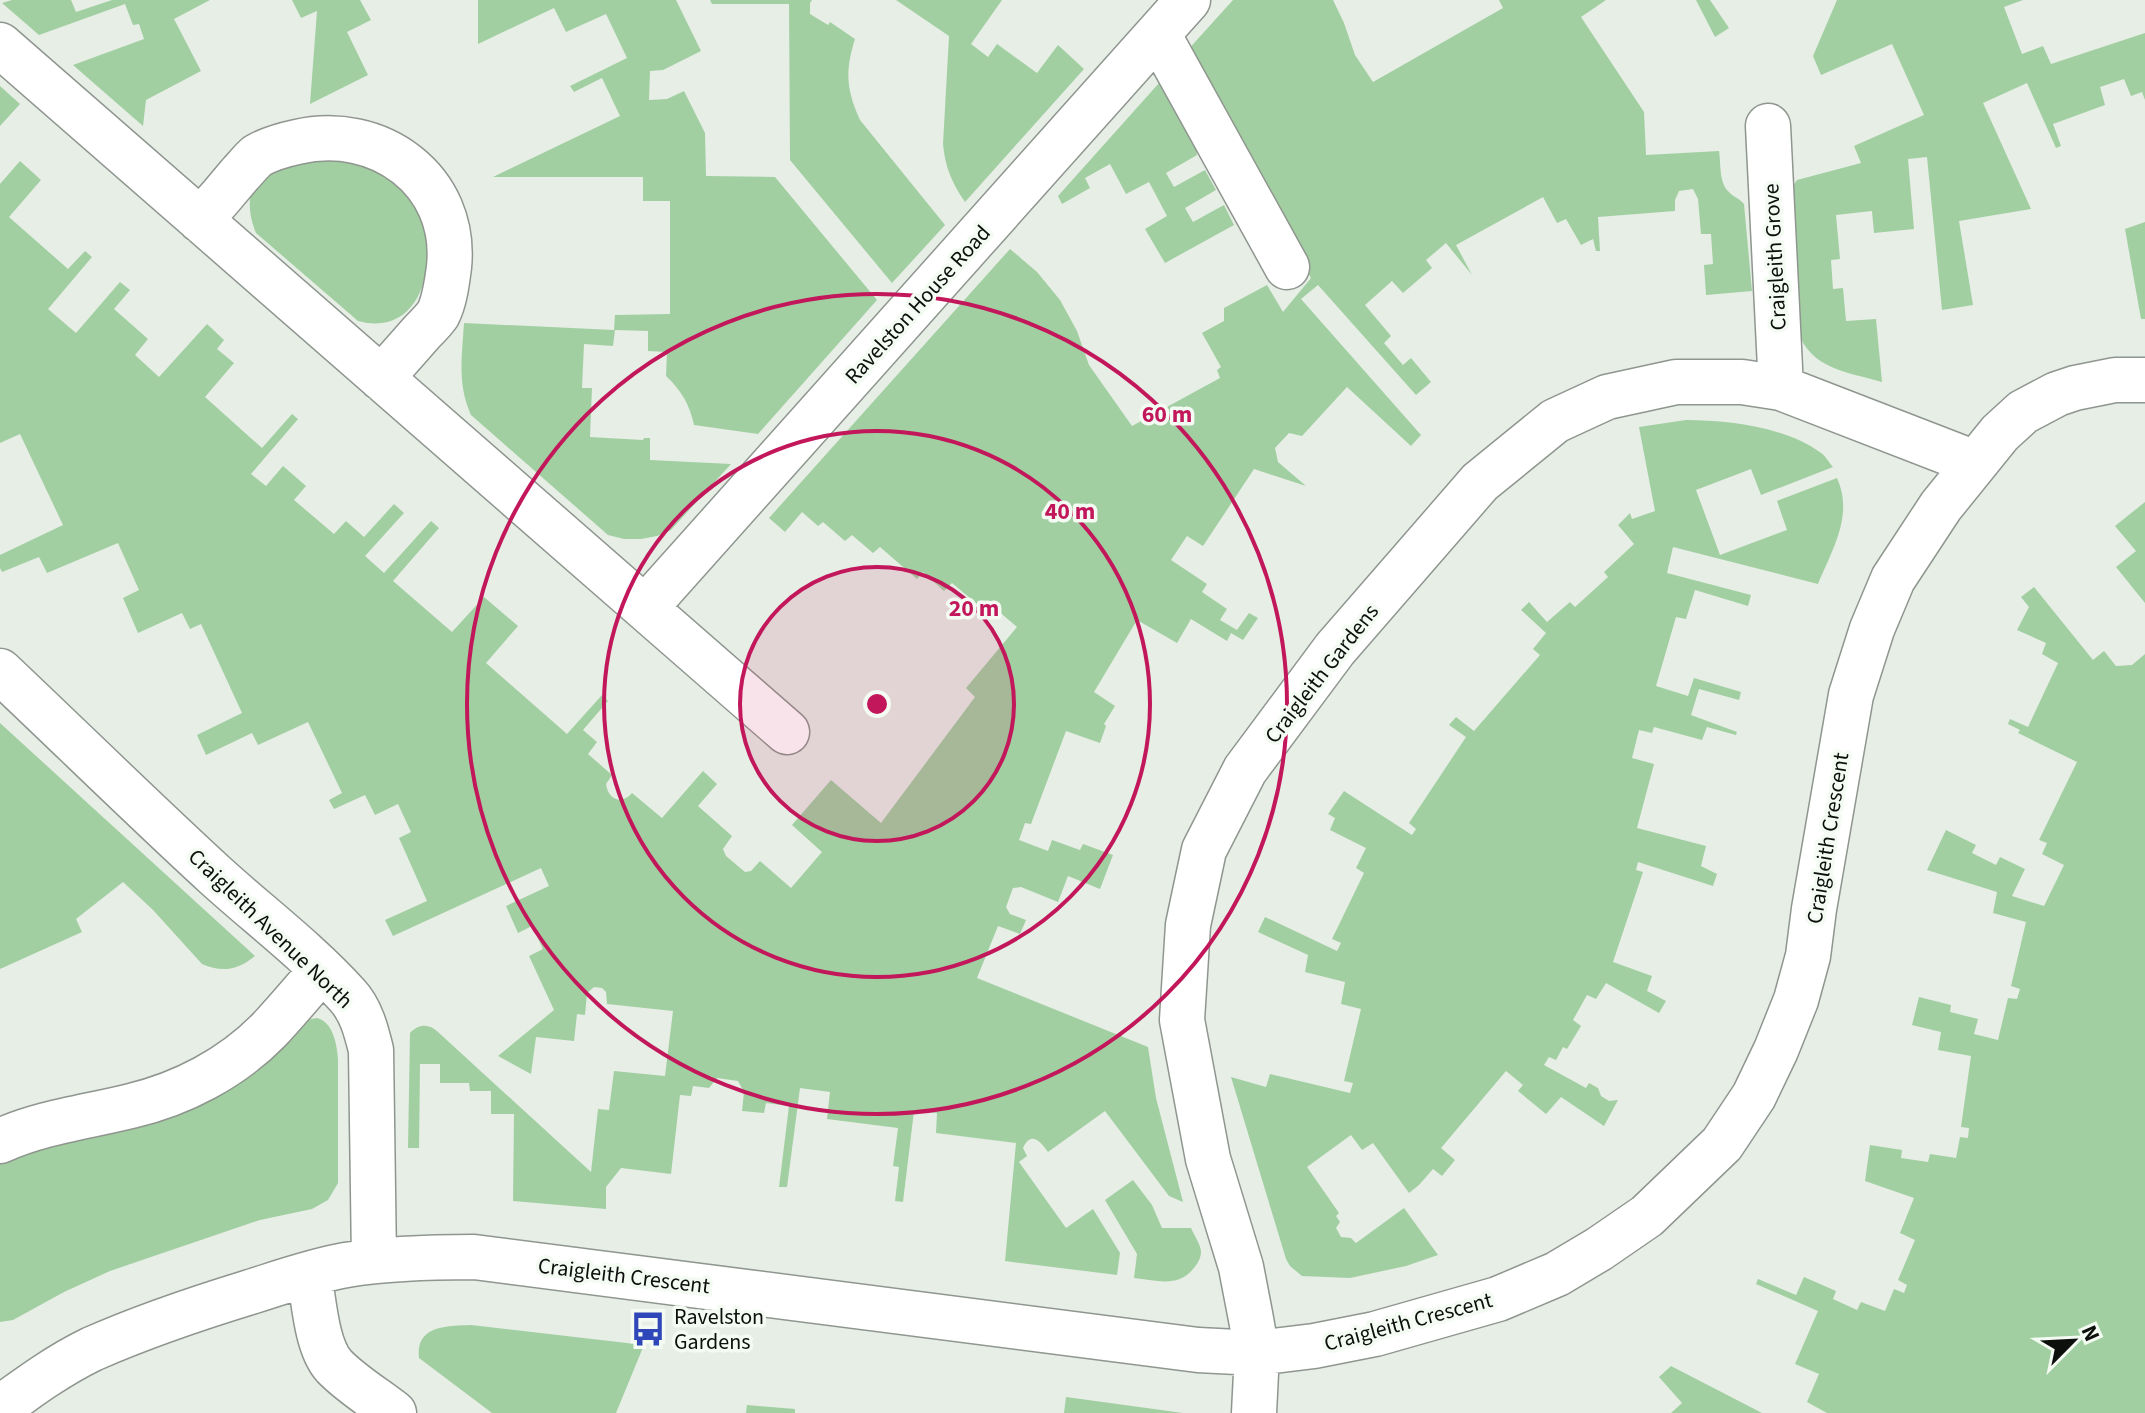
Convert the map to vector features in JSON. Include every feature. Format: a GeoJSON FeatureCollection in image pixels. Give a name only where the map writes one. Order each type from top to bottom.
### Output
{"type":"FeatureCollection","features":[{"type":"Feature","properties":{"kind":"street","name":"Ravelston House Road"},"geometry":{"type":"LineString","coordinates":[[645,608],[1188,0]]}},
{"type":"Feature","properties":{"kind":"street"},"geometry":{"type":"LineString","coordinates":[[1158,34],[1287,267]]}},
{"type":"Feature","properties":{"kind":"street"},"geometry":{"type":"LineString","coordinates":[[0,45],[787,732]]}},
{"type":"Feature","properties":{"kind":"street","name":"Craigleith Grove"},"geometry":{"type":"LineString","coordinates":[[1768,126],[1781,388]]}},
{"type":"Feature","properties":{"kind":"street"},"geometry":{"type":"LineString","coordinates":[[200,220],[255,157],[305,140],[359,140],[389,152],[410,167],[428,185],[442,210],[450,260],[447,284],[438,314],[381,378]]}},
{"type":"Feature","properties":{"kind":"street","name":"Craigleith Crescent"},"geometry":{"type":"LineString","coordinates":[[0,1408],[42,1377],[92,1349],[205,1306],[309,1274],[402,1258],[474,1257],[1198,1350],[1257,1353],[1375,1334],[1498,1299],[1557,1274],[1647,1216],[1722,1144],[1754,1096],[1796,1000],[1808,956],[1851,695],[1872,629],[1893,579],[1941,506],[2000,433],[2023,412],[2057,394],[2094,383],[2145,380]]}},
{"type":"Feature","properties":{"kind":"street","name":"Craigleith Gardens"},"geometry":{"type":"LineString","coordinates":[[1254,1413],[1257,1353],[1241,1267],[1208,1159],[1182,1020],[1188,925],[1204,850],[1245,770],[1335,649],[1480,482],[1555,421],[1607,397],[1676,382],[1742,382],[1781,388],[1975,463]]}},
{"type":"Feature","properties":{"kind":"street","name":"Craigleith Avenue North"},"geometry":{"type":"LineString","coordinates":[[0,671],[216,876],[322,970],[358,1011],[371,1050],[374,1261]]}},
{"type":"Feature","properties":{"kind":"street"},"geometry":{"type":"LineString","coordinates":[[0,1141],[61,1121],[132,1106],[200,1081],[235,1059],[268,1032],[322,970]]}},
{"type":"Feature","properties":{"kind":"street"},"geometry":{"type":"LineString","coordinates":[[309,1274],[322,1341],[332,1364],[394,1413]]}},
{"type":"Feature","properties":{"kind":"green space"},"geometry":{"type":"Polygon","coordinates":[[[12,0],[71,0],[76,12],[112,0],[210,0],[174,19],[201,71],[146,100],[143,126],[73,65],[144,39],[139,24],[133,25],[125,4],[39,35],[2,3],[12,0]]]}},
{"type":"Feature","properties":{"kind":"green space"},"geometry":{"type":"Polygon","coordinates":[[[292,0],[360,0],[371,20],[347,32],[368,75],[310,104],[317,11],[301,18],[292,0]]]}},
{"type":"Feature","properties":{"kind":"green space"},"geometry":{"type":"Polygon","coordinates":[[[478,0],[676,0],[701,51],[663,70],[650,71],[649,100],[667,99],[684,91],[705,133],[706,176],[775,177],[877,300],[758,434],[694,425],[684,398],[666,376],[667,352],[648,351],[648,331],[615,330],[613,346],[584,344],[582,388],[592,388],[590,437],[650,438],[650,460],[731,464],[671,530],[657,536],[624,539],[608,535],[471,415],[467,404],[462,370],[464,323],[614,330],[615,315],[670,314],[670,201],[643,201],[643,177],[493,177],[620,116],[602,78],[574,92],[570,86],[627,58],[606,14],[566,32],[554,8],[478,44],[478,0]]]}},
{"type":"Feature","properties":{"kind":"green space"},"geometry":{"type":"Polygon","coordinates":[[[710,0],[812,0],[810,14],[828,25],[830,22],[855,39],[848,80],[860,120],[945,225],[892,283],[790,160],[789,4],[712,4],[710,0]]]}},
{"type":"Feature","properties":{"kind":"green space"},"geometry":{"type":"Polygon","coordinates":[[[896,0],[1002,0],[971,44],[988,57],[997,44],[1037,73],[1058,45],[1084,69],[965,202],[950,174],[943,144],[949,36],[896,0]]]}},
{"type":"Feature","properties":{"kind":"green space"},"geometry":{"type":"Polygon","coordinates":[[[1233,0],[1333,0],[1355,55],[1373,82],[1503,8],[1499,0],[1606,0],[1581,17],[1644,112],[1646,155],[1719,151],[1725,187],[1744,204],[1752,291],[1706,295],[1704,265],[1713,264],[1711,234],[1701,234],[1698,199],[1693,189],[1679,191],[1675,211],[1598,217],[1600,251],[1596,251],[1593,239],[1581,245],[1566,219],[1557,223],[1543,197],[1456,245],[1472,275],[1446,243],[1426,260],[1432,268],[1403,293],[1392,281],[1365,305],[1391,336],[1384,343],[1403,365],[1411,358],[1431,382],[1416,395],[1318,285],[1301,299],[1421,435],[1411,446],[1347,387],[1302,436],[1289,433],[1275,448],[1278,462],[1306,486],[1254,469],[1203,546],[1187,536],[1171,560],[1207,584],[1202,592],[1227,609],[1220,620],[1237,630],[1249,613],[1258,618],[1243,640],[1231,633],[1227,641],[1191,619],[1177,643],[1137,620],[1094,692],[1115,706],[1104,724],[1100,743],[1066,731],[1031,824],[1025,823],[1019,840],[1048,851],[1052,840],[1080,850],[1083,844],[1113,855],[1100,889],[1068,876],[1058,902],[1021,887],[1013,888],[1006,907],[1010,914],[1026,920],[1020,934],[998,926],[977,978],[1148,1047],[1156,1098],[1183,1202],[1169,1196],[1105,1111],[1048,1152],[1036,1140],[1029,1140],[1023,1148],[1027,1156],[1019,1162],[1066,1228],[1093,1209],[1120,1253],[1117,1275],[1005,1261],[1016,1143],[936,1133],[937,1113],[914,1111],[903,1202],[895,1201],[899,1167],[893,1166],[898,1128],[827,1119],[830,1092],[800,1088],[787,1187],[779,1187],[789,1106],[766,1103],[764,1113],[742,1111],[744,1092],[738,1081],[717,1078],[709,1088],[693,1086],[691,1096],[680,1095],[671,1174],[621,1168],[606,1187],[606,1209],[513,1201],[514,1114],[491,1114],[491,1091],[470,1091],[469,1083],[440,1083],[440,1064],[420,1064],[419,1148],[408,1148],[410,1033],[427,1026],[435,1029],[591,1172],[598,1109],[609,1110],[614,1071],[665,1076],[673,1011],[607,1004],[606,992],[594,987],[587,993],[585,1015],[577,1014],[574,1041],[536,1037],[531,1074],[498,1056],[554,1010],[529,956],[543,949],[532,926],[518,933],[506,906],[549,886],[541,868],[393,936],[385,920],[427,901],[399,838],[411,832],[398,804],[375,815],[365,795],[334,809],[329,800],[342,793],[308,722],[258,745],[252,733],[206,755],[197,735],[242,713],[201,624],[190,629],[182,613],[138,633],[123,598],[139,590],[118,543],[47,573],[39,557],[2,572],[0,555],[63,525],[20,434],[0,443],[0,184],[20,161],[41,180],[9,217],[68,269],[85,251],[92,257],[48,309],[76,333],[120,282],[130,290],[114,309],[148,339],[135,355],[159,377],[207,324],[224,340],[217,349],[234,363],[205,397],[262,448],[292,414],[298,419],[251,474],[266,486],[283,466],[306,486],[294,500],[334,534],[346,521],[364,537],[394,504],[404,513],[365,556],[384,573],[431,521],[439,528],[393,581],[452,632],[484,597],[518,626],[486,663],[567,734],[602,695],[608,701],[583,730],[597,742],[588,754],[612,775],[606,784],[612,797],[620,800],[632,793],[662,818],[703,771],[717,784],[698,806],[732,836],[723,849],[726,856],[745,872],[751,871],[760,861],[791,888],[822,852],[792,825],[831,780],[881,823],[975,697],[966,688],[1017,627],[996,609],[990,615],[952,583],[944,591],[923,572],[917,579],[880,547],[873,553],[852,535],[845,541],[823,522],[818,526],[802,512],[785,532],[769,518],[1010,249],[1037,272],[1060,300],[1077,331],[1089,365],[1132,426],[1220,378],[1217,370],[1221,367],[1202,333],[1224,321],[1224,308],[1267,285],[1283,312],[1311,278],[1186,52],[1233,0]]]}},
{"type":"Feature","properties":{"kind":"green space"},"geometry":{"type":"Polygon","coordinates":[[[1696,0],[1710,0],[1729,28],[1715,37],[1696,0]]]}},
{"type":"Feature","properties":{"kind":"green space"},"geometry":{"type":"Polygon","coordinates":[[[1837,0],[2023,0],[2004,7],[2022,54],[2043,46],[2051,64],[2145,33],[2145,100],[2142,92],[2131,96],[2124,79],[2100,87],[2105,105],[2053,124],[2061,146],[2056,148],[2027,83],[1983,103],[2031,209],[1959,221],[1973,305],[1942,310],[1927,157],[1908,159],[1914,229],[1874,233],[1872,211],[1836,215],[1840,259],[1831,260],[1833,289],[1843,288],[1846,321],[1876,319],[1882,382],[1821,361],[1811,354],[1798,331],[1790,190],[1797,180],[1861,163],[1854,146],[1924,115],[1892,44],[1821,75],[1813,56],[1837,0]]]}},
{"type":"Feature","properties":{"kind":"green space"},"geometry":{"type":"Polygon","coordinates":[[[1168,73],[1194,133],[1197,155],[1166,173],[1174,187],[1205,170],[1216,190],[1185,208],[1193,222],[1224,205],[1234,225],[1165,263],[1145,229],[1167,216],[1149,182],[1126,194],[1110,164],[1085,178],[1090,188],[1062,204],[1058,196],[1168,73]]]}},
{"type":"Feature","properties":{"kind":"green space"},"geometry":{"type":"Polygon","coordinates":[[[0,86],[20,104],[0,126],[0,86]]]}},
{"type":"Feature","properties":{"kind":"green space"},"geometry":{"type":"Polygon","coordinates":[[[308,157],[382,167],[417,206],[428,249],[426,270],[412,306],[398,318],[380,323],[358,321],[256,233],[250,201],[258,178],[268,170],[308,157]]]}},
{"type":"Feature","properties":{"kind":"green space"},"geometry":{"type":"Polygon","coordinates":[[[2145,222],[2145,319],[2141,319],[2125,229],[2145,222]]]}},
{"type":"Feature","properties":{"kind":"green space"},"geometry":{"type":"Polygon","coordinates":[[[1686,420],[1738,424],[1774,431],[1807,444],[1823,454],[1833,467],[1761,495],[1751,469],[1696,490],[1720,555],[1787,530],[1777,501],[1837,478],[1843,505],[1835,545],[1818,584],[1673,547],[1667,573],[1751,595],[1748,606],[1695,590],[1686,619],[1676,617],[1656,686],[1688,696],[1694,678],[1741,692],[1739,700],[1699,689],[1691,715],[1737,732],[1736,735],[1707,727],[1702,740],[1654,727],[1652,733],[1639,730],[1632,758],[1654,764],[1637,828],[1706,846],[1701,866],[1717,874],[1713,886],[1638,862],[1636,870],[1643,872],[1613,962],[1652,976],[1647,991],[1666,1001],[1659,1013],[1606,983],[1596,999],[1587,995],[1573,1020],[1581,1026],[1567,1049],[1563,1047],[1556,1060],[1549,1057],[1544,1065],[1586,1088],[1589,1083],[1609,1101],[1618,1100],[1604,1126],[1561,1097],[1546,1114],[1518,1091],[1523,1085],[1506,1071],[1441,1148],[1455,1160],[1442,1176],[1433,1169],[1409,1193],[1373,1143],[1362,1150],[1351,1135],[1307,1167],[1339,1213],[1336,1216],[1340,1222],[1336,1228],[1341,1237],[1351,1238],[1356,1243],[1404,1208],[1438,1255],[1406,1266],[1350,1278],[1302,1276],[1286,1259],[1231,1077],[1266,1087],[1270,1074],[1350,1093],[1353,1083],[1344,1081],[1361,1009],[1341,1004],[1345,982],[1305,972],[1308,955],[1258,932],[1265,917],[1337,951],[1341,943],[1332,939],[1364,873],[1356,868],[1366,848],[1330,830],[1335,818],[1328,814],[1344,791],[1412,835],[1416,829],[1409,823],[1466,737],[1449,725],[1456,717],[1474,731],[1540,655],[1533,649],[1546,633],[1521,610],[1529,602],[1547,622],[1570,602],[1575,607],[1608,577],[1604,572],[1634,544],[1618,525],[1630,513],[1632,519],[1655,511],[1639,427],[1686,420]]]}},
{"type":"Feature","properties":{"kind":"green space"},"geometry":{"type":"Polygon","coordinates":[[[2145,502],[2145,603],[2116,567],[2136,551],[2115,526],[2145,502]]]}},
{"type":"Feature","properties":{"kind":"green space"},"geometry":{"type":"Polygon","coordinates":[[[2034,587],[2093,660],[2104,651],[2116,666],[2132,665],[2145,654],[2145,1413],[1827,1413],[1807,1402],[1819,1374],[1795,1364],[1818,1311],[1756,1284],[1758,1279],[1796,1295],[1804,1277],[1836,1291],[1833,1299],[1857,1310],[1861,1302],[1885,1311],[1894,1289],[1904,1293],[1907,1285],[1898,1280],[1915,1240],[1900,1233],[1914,1198],[1865,1181],[1870,1145],[1902,1150],[1901,1158],[1928,1162],[1930,1154],[1956,1158],[1960,1137],[1968,1138],[1969,1128],[1961,1127],[1971,1056],[1938,1050],[1941,1032],[1912,1025],[1919,997],[1951,1005],[1950,1012],[1978,1019],[1974,1034],[1998,1040],[2008,998],[2017,999],[2020,989],[2011,986],[2026,922],[1993,913],[1997,892],[1927,870],[1946,830],[1976,845],[1972,853],[1996,865],[2000,857],[2025,869],[2012,896],[2044,906],[2064,865],[2042,854],[2047,843],[2039,840],[2077,762],[2018,733],[2020,730],[2008,724],[2010,719],[2028,727],[2058,663],[2042,654],[2046,643],[2017,630],[2029,607],[2021,597],[2034,587]]]}},
{"type":"Feature","properties":{"kind":"green space"},"geometry":{"type":"Polygon","coordinates":[[[0,723],[255,956],[230,969],[216,969],[202,964],[123,882],[76,919],[82,932],[0,969],[0,723]]]}},
{"type":"Feature","properties":{"kind":"green space"},"geometry":{"type":"Polygon","coordinates":[[[317,1018],[330,1029],[338,1059],[338,1183],[328,1200],[312,1209],[260,1220],[110,1271],[13,1320],[0,1322],[0,1156],[317,1018]]]}},
{"type":"Feature","properties":{"kind":"green space"},"geometry":{"type":"Polygon","coordinates":[[[1133,1180],[1152,1205],[1162,1228],[1191,1228],[1197,1240],[1201,1249],[1200,1259],[1180,1279],[1134,1278],[1137,1254],[1105,1200],[1133,1180]]]}},
{"type":"Feature","properties":{"kind":"green space"},"geometry":{"type":"Polygon","coordinates":[[[471,1325],[644,1345],[616,1413],[492,1413],[419,1358],[419,1347],[428,1333],[443,1327],[471,1325]]]}},
{"type":"Feature","properties":{"kind":"green space"},"geometry":{"type":"Polygon","coordinates":[[[1671,1366],[1762,1413],[1671,1413],[1682,1403],[1659,1377],[1671,1366]]]}},
{"type":"Feature","properties":{"kind":"green space"},"geometry":{"type":"Polygon","coordinates":[[[1066,1397],[1183,1413],[1064,1413],[1066,1397]]]}},
{"type":"Feature","properties":{"kind":"green space"},"geometry":{"type":"Polygon","coordinates":[[[747,1405],[795,1409],[795,1413],[746,1413],[747,1405]]]}},
{"type":"Feature","properties":{"kind":"place","name":"Ravelston Gardens"},"geometry":{"type":"Point","coordinates":[648,1329]}}]}
